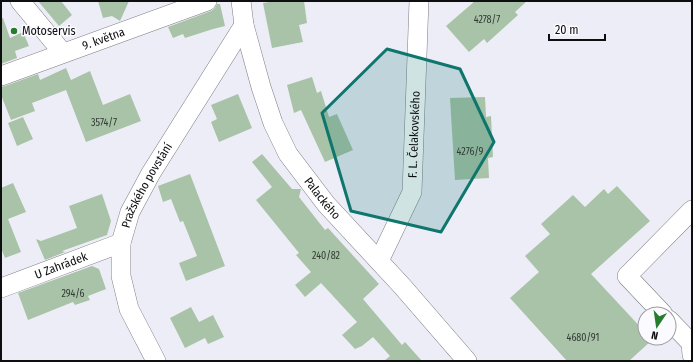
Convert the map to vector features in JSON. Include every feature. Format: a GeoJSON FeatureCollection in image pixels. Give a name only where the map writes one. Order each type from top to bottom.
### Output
{"type":"FeatureCollection","features":[{"type":"Feature","properties":{"kind":"street"},"geometry":{"type":"LineString","coordinates":[[20,1],[63,53]]}},
{"type":"Feature","properties":{"kind":"street","name":"9. května"},"geometry":{"type":"LineString","coordinates":[[1,76],[207,1]]}},
{"type":"Feature","properties":{"kind":"street","name":"Palackého"},"geometry":{"type":"LineString","coordinates":[[241,1],[244,25],[261,87],[273,122],[288,154],[326,204],[379,261],[467,361]]}},
{"type":"Feature","properties":{"kind":"street","name":"F. L. Čelakovského"},"geometry":{"type":"LineString","coordinates":[[379,261],[412,192],[420,1]]}},
{"type":"Feature","properties":{"kind":"street","name":"Pražského povstání"},"geometry":{"type":"LineString","coordinates":[[156,361],[129,309],[121,276],[121,243],[130,212],[151,173],[244,25]]}},
{"type":"Feature","properties":{"kind":"street"},"geometry":{"type":"LineString","coordinates":[[655,306],[627,276],[692,210]]}},
{"type":"Feature","properties":{"kind":"street","name":"U Zahrádek"},"geometry":{"type":"LineString","coordinates":[[1,288],[121,243]]}},
{"type":"Feature","properties":{"kind":"street"},"geometry":{"type":"LineString","coordinates":[[677,328],[691,343],[692,355]]}},
{"type":"Feature","properties":{"kind":"highlighted area"},"geometry":{"type":"Polygon","coordinates":[[[387,49],[460,69],[494,142],[441,232],[351,211],[322,113],[387,49]]]}},
{"type":"Feature","properties":{"kind":"building"},"geometry":{"type":"Polygon","coordinates":[[[38,1],[61,1],[72,15],[59,26],[38,1]]]}},
{"type":"Feature","properties":{"kind":"building"},"geometry":{"type":"Polygon","coordinates":[[[98,1],[129,1],[120,21],[112,16],[103,18],[98,1]]]}},
{"type":"Feature","properties":{"kind":"building"},"geometry":{"type":"Polygon","coordinates":[[[275,1],[304,1],[307,23],[299,25],[303,42],[272,48],[263,3],[275,1]]]}},
{"type":"Feature","properties":{"kind":"building"},"geometry":{"type":"Polygon","coordinates":[[[475,1],[527,1],[515,12],[518,15],[487,43],[484,39],[469,52],[446,26],[475,1]]]}},
{"type":"Feature","properties":{"kind":"building"},"geometry":{"type":"Polygon","coordinates":[[[217,4],[220,4],[225,26],[185,38],[183,34],[173,38],[168,27],[211,11],[217,4]]]}},
{"type":"Feature","properties":{"kind":"building"},"geometry":{"type":"Polygon","coordinates":[[[1,18],[3,18],[10,38],[23,32],[29,46],[15,51],[17,58],[1,64],[1,18]]]}},
{"type":"Feature","properties":{"kind":"building"},"geometry":{"type":"Polygon","coordinates":[[[66,68],[71,80],[90,71],[103,105],[130,94],[141,121],[86,142],[66,90],[32,103],[35,111],[11,120],[1,95],[1,87],[38,74],[40,80],[66,68]]]}},
{"type":"Feature","properties":{"kind":"building"},"geometry":{"type":"Polygon","coordinates":[[[312,77],[317,93],[321,91],[329,117],[337,114],[353,150],[325,162],[301,110],[294,113],[287,85],[312,77]]]}},
{"type":"Feature","properties":{"kind":"building"},"geometry":{"type":"Polygon","coordinates":[[[238,94],[252,128],[219,142],[211,122],[217,119],[211,105],[238,94]]]}},
{"type":"Feature","properties":{"kind":"building"},"geometry":{"type":"Polygon","coordinates":[[[485,97],[486,117],[491,116],[493,157],[488,158],[489,178],[455,180],[450,98],[485,97]]]}},
{"type":"Feature","properties":{"kind":"building"},"geometry":{"type":"Polygon","coordinates":[[[23,117],[33,139],[17,146],[8,123],[23,117]]]}},
{"type":"Feature","properties":{"kind":"building"},"geometry":{"type":"Polygon","coordinates":[[[262,154],[292,189],[301,189],[299,197],[325,230],[328,228],[379,284],[363,299],[402,345],[405,342],[422,361],[384,361],[390,356],[373,337],[362,346],[355,349],[342,335],[357,322],[321,283],[305,297],[295,285],[311,272],[296,255],[299,253],[256,200],[272,187],[252,162],[262,154]]]}},
{"type":"Feature","properties":{"kind":"building"},"geometry":{"type":"Polygon","coordinates":[[[190,174],[225,266],[186,281],[179,263],[197,256],[183,221],[180,222],[171,199],[163,202],[158,186],[190,174]]]}},
{"type":"Feature","properties":{"kind":"building"},"geometry":{"type":"Polygon","coordinates":[[[13,183],[26,212],[8,219],[21,252],[5,258],[1,248],[1,188],[13,183]]]}},
{"type":"Feature","properties":{"kind":"building"},"geometry":{"type":"Polygon","coordinates":[[[617,186],[650,221],[591,274],[637,323],[637,346],[645,346],[629,361],[567,361],[510,298],[539,272],[525,256],[550,234],[541,224],[573,195],[585,207],[604,189],[608,194],[617,186]]]}},
{"type":"Feature","properties":{"kind":"building"},"geometry":{"type":"Polygon","coordinates":[[[102,194],[111,221],[107,235],[62,251],[65,252],[45,260],[36,239],[41,241],[77,228],[69,206],[102,194]]]}},
{"type":"Feature","properties":{"kind":"building"},"geometry":{"type":"Polygon","coordinates":[[[92,266],[99,269],[106,289],[88,296],[90,300],[75,305],[73,302],[28,320],[18,293],[92,266]]]}},
{"type":"Feature","properties":{"kind":"building"},"geometry":{"type":"Polygon","coordinates":[[[191,307],[199,322],[213,315],[224,337],[208,344],[205,338],[185,348],[170,318],[191,307]]]}},
{"type":"Feature","properties":{"kind":"place","name":"Motoservis"},"geometry":{"type":"Point","coordinates":[14,31]}}]}
